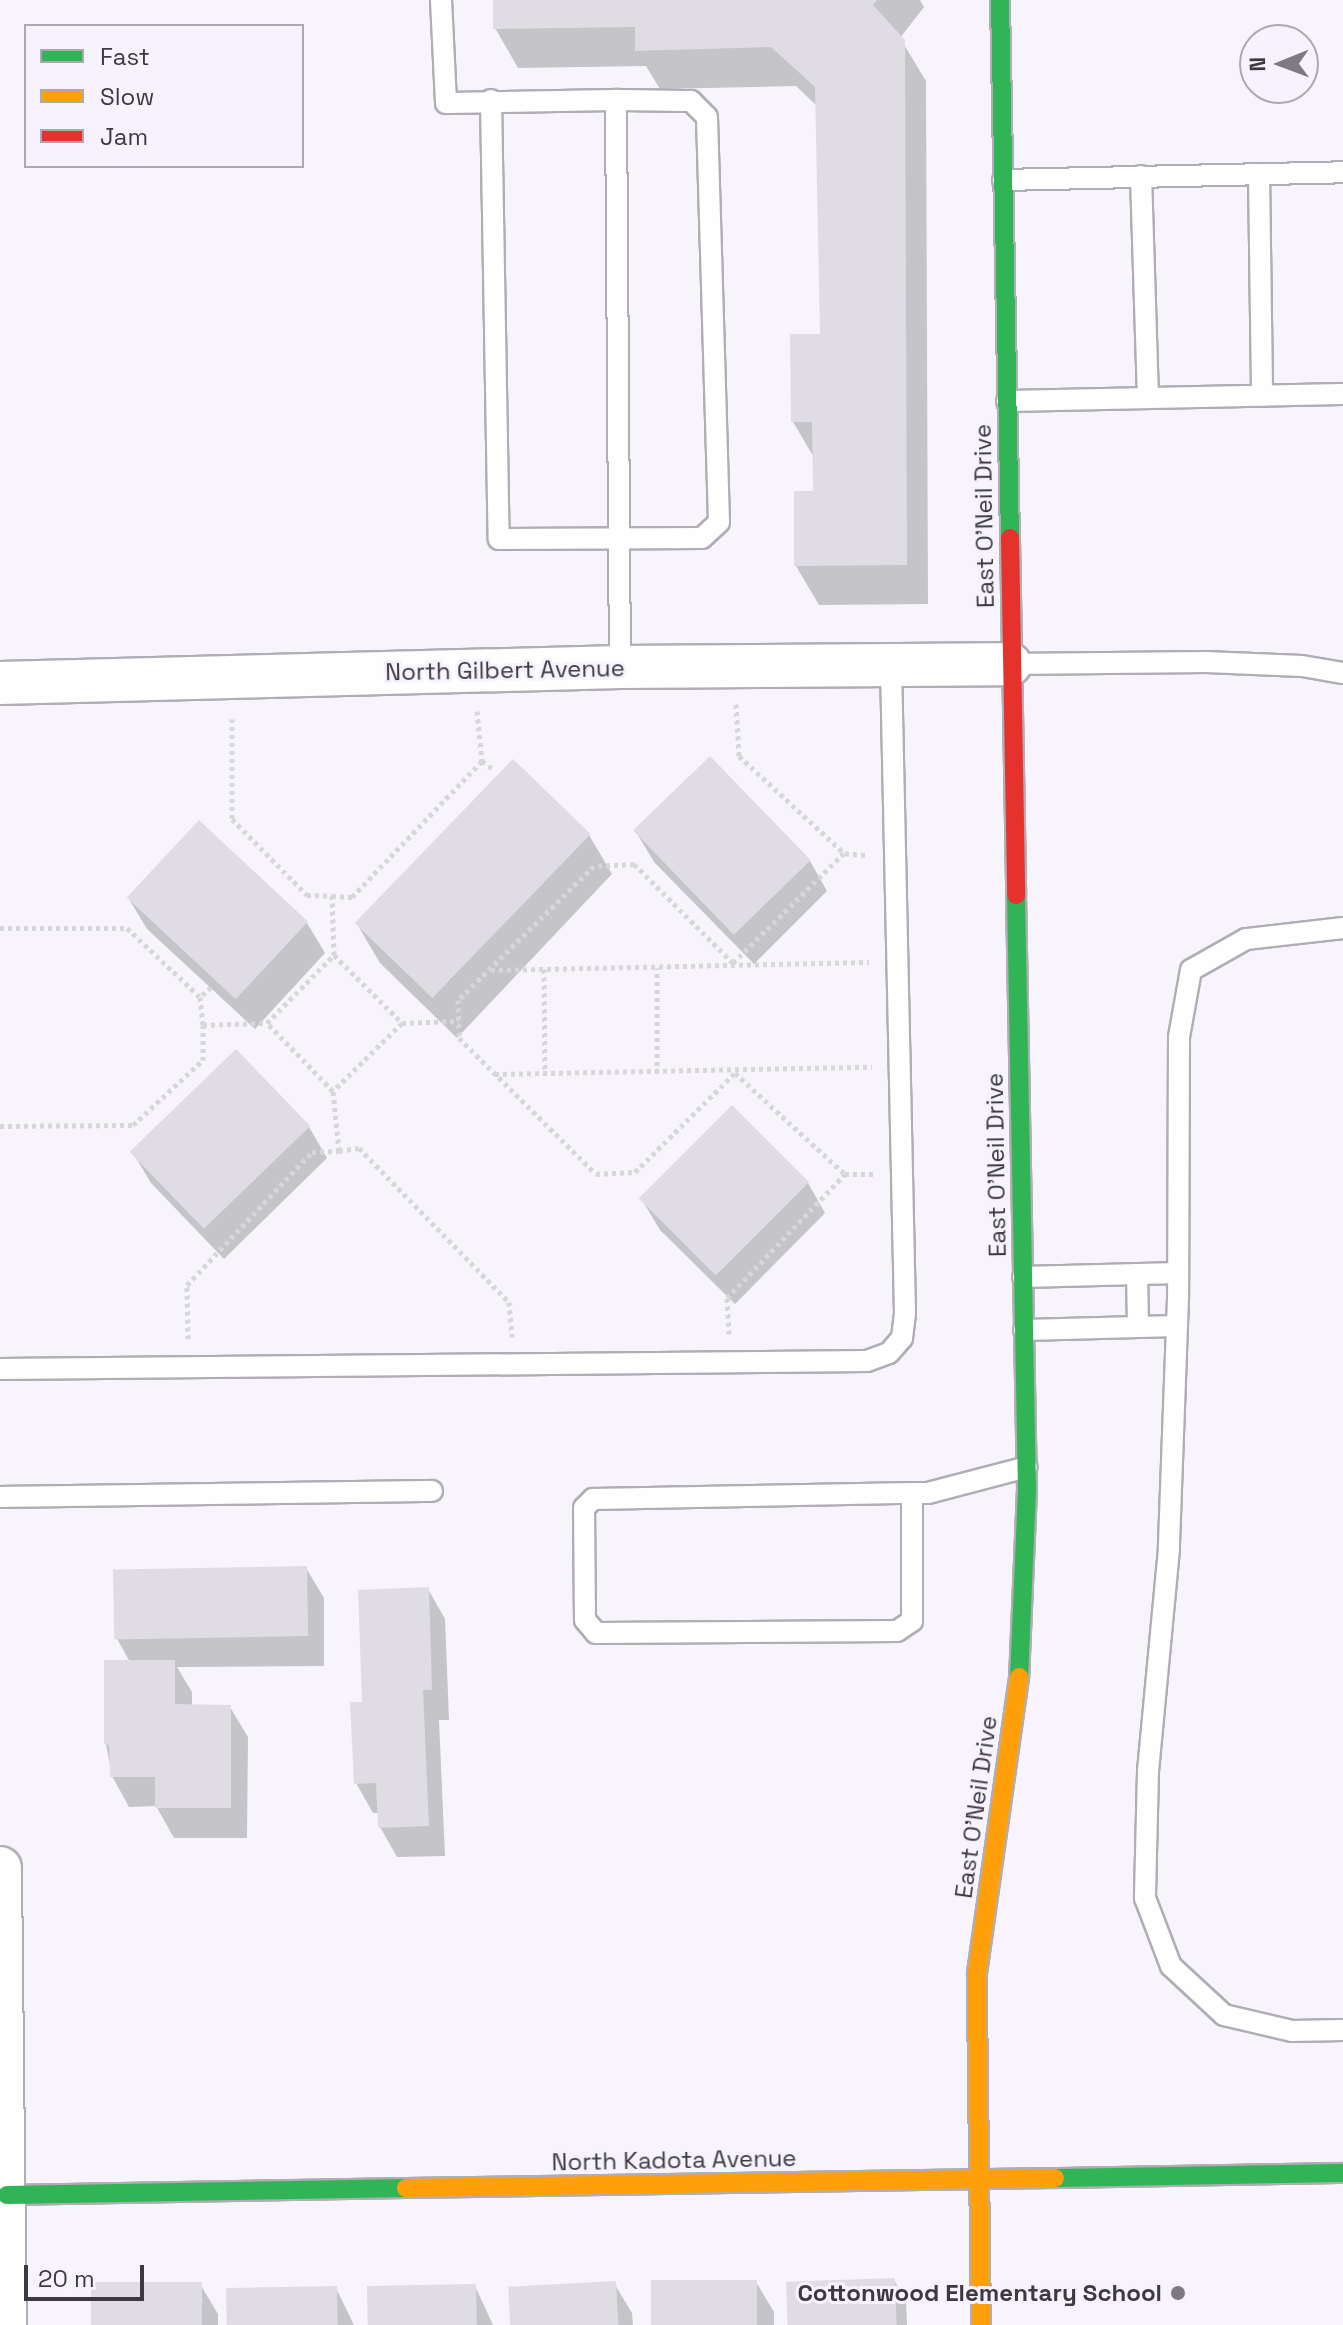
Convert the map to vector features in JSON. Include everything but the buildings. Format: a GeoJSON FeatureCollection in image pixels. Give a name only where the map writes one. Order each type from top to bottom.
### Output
{"type":"FeatureCollection","features":[{"type":"Feature","properties":{"kind":"street","name":"East O'Neil Drive"},"geometry":{"type":"LineString","coordinates":[[981,2325],[977,1973],[1019,1680],[1027,1467],[1000,0]]}},
{"type":"Feature","properties":{"kind":"street","name":"North Gilbert Avenue"},"geometry":{"type":"LineString","coordinates":[[0,683],[620,667],[1010,664]]}},
{"type":"Feature","properties":{"kind":"street"},"geometry":{"type":"LineString","coordinates":[[0,1868],[5,2325]]}},
{"type":"Feature","properties":{"kind":"street","name":"North Kadota Avenue"},"geometry":{"type":"LineString","coordinates":[[3,2195],[1343,2173]]}},
{"type":"Feature","properties":{"kind":"lane"},"geometry":{"type":"LineString","coordinates":[[441,0],[446,103],[491,100],[691,101],[707,117],[719,522],[702,538],[499,539],[491,100]]}},
{"type":"Feature","properties":{"kind":"lane"},"geometry":{"type":"LineString","coordinates":[[616,100],[620,667]]}},
{"type":"Feature","properties":{"kind":"lane"},"geometry":{"type":"LineString","coordinates":[[1003,180],[1343,172]]}},
{"type":"Feature","properties":{"kind":"lane"},"geometry":{"type":"LineString","coordinates":[[1259,174],[1262,396]]}},
{"type":"Feature","properties":{"kind":"lane"},"geometry":{"type":"LineString","coordinates":[[1141,176],[1148,398]]}},
{"type":"Feature","properties":{"kind":"lane"},"geometry":{"type":"LineString","coordinates":[[1007,401],[1343,394]]}},
{"type":"Feature","properties":{"kind":"lane"},"geometry":{"type":"LineString","coordinates":[[1010,664],[1206,662],[1302,666],[1343,673]]}},
{"type":"Feature","properties":{"kind":"lane"},"geometry":{"type":"LineString","coordinates":[[0,1369],[867,1361],[889,1353],[902,1338],[905,1313],[891,665]]}},
{"type":"Feature","properties":{"kind":"lane"},"geometry":{"type":"LineString","coordinates":[[1343,928],[1246,939],[1191,970],[1179,1037],[1177,1326],[1169,1549],[1148,1772],[1145,1898],[1171,1966],[1224,2015],[1292,2031],[1343,2030]]}},
{"type":"Feature","properties":{"kind":"lane"},"geometry":{"type":"LineString","coordinates":[[1023,1277],[1178,1273]]}},
{"type":"Feature","properties":{"kind":"lane"},"geometry":{"type":"LineString","coordinates":[[1137,1274],[1138,1327]]}},
{"type":"Feature","properties":{"kind":"lane"},"geometry":{"type":"LineString","coordinates":[[1024,1330],[1177,1326]]}},
{"type":"Feature","properties":{"kind":"lane"},"geometry":{"type":"LineString","coordinates":[[912,1493],[912,1621],[897,1631],[596,1633],[585,1620],[584,1508],[593,1499],[912,1493],[1027,1467]]}},
{"type":"Feature","properties":{"kind":"lane"},"geometry":{"type":"LineString","coordinates":[[0,1497],[432,1491]]}},
{"type":"Feature","properties":{"kind":"path"},"geometry":{"type":"LineString","coordinates":[[733,666],[739,756],[844,853],[895,856]]}},
{"type":"Feature","properties":{"kind":"path"},"geometry":{"type":"LineString","coordinates":[[473,670],[482,761],[493,769]]}},
{"type":"Feature","properties":{"kind":"path"},"geometry":{"type":"LineString","coordinates":[[232,677],[232,819],[307,895],[352,897],[482,761]]}},
{"type":"Feature","properties":{"kind":"path"},"geometry":{"type":"LineString","coordinates":[[735,1073],[635,1172],[596,1174],[459,1038],[458,1000],[594,866],[634,864],[733,963],[844,853]]}},
{"type":"Feature","properties":{"kind":"path"},"geometry":{"type":"LineString","coordinates":[[332,896],[334,955],[402,1023]]}},
{"type":"Feature","properties":{"kind":"path"},"geometry":{"type":"LineString","coordinates":[[0,928],[127,928],[200,997],[203,1025],[203,1060],[133,1125],[0,1126]]}},
{"type":"Feature","properties":{"kind":"path"},"geometry":{"type":"LineString","coordinates":[[203,1025],[267,1023],[334,955]]}},
{"type":"Feature","properties":{"kind":"path"},"geometry":{"type":"LineString","coordinates":[[490,970],[898,961]]}},
{"type":"Feature","properties":{"kind":"path"},"geometry":{"type":"LineString","coordinates":[[657,968],[657,1073]]}},
{"type":"Feature","properties":{"kind":"path"},"geometry":{"type":"LineString","coordinates":[[544,969],[545,1074]]}},
{"type":"Feature","properties":{"kind":"path"},"geometry":{"type":"LineString","coordinates":[[200,997],[211,987]]}},
{"type":"Feature","properties":{"kind":"path"},"geometry":{"type":"LineString","coordinates":[[333,1091],[402,1023],[459,1021]]}},
{"type":"Feature","properties":{"kind":"path"},"geometry":{"type":"LineString","coordinates":[[267,1023],[333,1091],[339,1151]]}},
{"type":"Feature","properties":{"kind":"path"},"geometry":{"type":"LineString","coordinates":[[494,1074],[735,1073],[900,1066]]}},
{"type":"Feature","properties":{"kind":"path"},"geometry":{"type":"LineString","coordinates":[[735,1073],[845,1174],[902,1174]]}},
{"type":"Feature","properties":{"kind":"path"},"geometry":{"type":"LineString","coordinates":[[189,1367],[187,1285],[312,1152],[359,1148],[509,1302],[514,1364]]}},
{"type":"Feature","properties":{"kind":"path"},"geometry":{"type":"LineString","coordinates":[[731,1363],[727,1298],[845,1174]]}},
{"type":"Feature","properties":{"kind":"traffic: fast"},"geometry":{"type":"LineString","coordinates":[[1000,0],[1010,538]]}},
{"type":"Feature","properties":{"kind":"traffic: fast"},"geometry":{"type":"LineString","coordinates":[[1016,895],[1027,1489],[1019,1677]]}},
{"type":"Feature","properties":{"kind":"traffic: fast"},"geometry":{"type":"LineString","coordinates":[[1055,2178],[1343,2173]]}},
{"type":"Feature","properties":{"kind":"traffic: fast"},"geometry":{"type":"LineString","coordinates":[[7,2195],[406,2188]]}},
{"type":"Feature","properties":{"kind":"traffic: slow"},"geometry":{"type":"LineString","coordinates":[[981,2325],[977,1973],[1019,1677]]}},
{"type":"Feature","properties":{"kind":"traffic: slow"},"geometry":{"type":"LineString","coordinates":[[406,2188],[1055,2178]]}},
{"type":"Feature","properties":{"kind":"traffic: jam"},"geometry":{"type":"LineString","coordinates":[[1010,538],[1016,895]]}},
{"type":"Feature","properties":{"kind":"place","name":"Cottonwood Elementary School"},"geometry":{"type":"Point","coordinates":[1178,2293]}}]}
